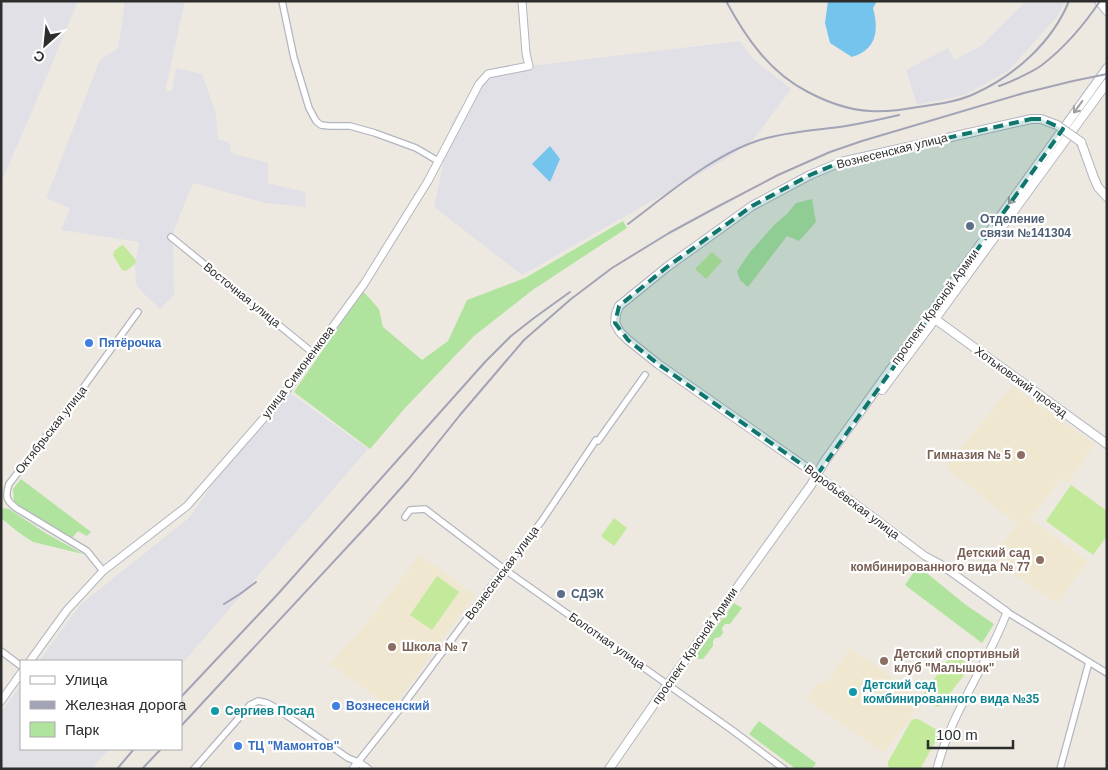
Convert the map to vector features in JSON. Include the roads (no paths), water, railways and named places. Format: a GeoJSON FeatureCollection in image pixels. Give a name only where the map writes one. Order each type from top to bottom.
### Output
{"type":"FeatureCollection","features":[{"type":"Feature","properties":{"kind":"main road","name":"проспект Красной Армии"},"geometry":{"type":"LineString","coordinates":[[609,769],[817,475],[824,462],[1107,68]]}},
{"type":"Feature","properties":{"kind":"main road","name":"проспект Красной Армии"},"geometry":{"type":"LineString","coordinates":[[817,475],[827,465],[936,320],[1107,83]]}},
{"type":"Feature","properties":{"kind":"main road","name":"Вознесенская улица"},"geometry":{"type":"LineString","coordinates":[[616,314],[619,306],[667,267],[752,206],[810,175],[841,162],[1031,119],[1041,119],[1057,125],[1082,145],[1098,187],[1107,197]]}},
{"type":"Feature","properties":{"kind":"main road","name":"Воробьёвская улица"},"geometry":{"type":"LineString","coordinates":[[616,314],[615,323],[628,340],[658,364],[817,475]]}},
{"type":"Feature","properties":{"kind":"main road","name":"Хотьковский проезд"},"geometry":{"type":"LineString","coordinates":[[936,320],[1107,444]]}},
{"type":"Feature","properties":{"kind":"street"},"geometry":{"type":"LineString","coordinates":[[282,1],[294,58],[309,108],[316,121],[321,125],[350,126],[375,133],[416,148],[438,162]]}},
{"type":"Feature","properties":{"kind":"street","name":"улица Симоненкова"},"geometry":{"type":"LineString","coordinates":[[31,660],[67,610],[103,571],[187,506],[278,402],[364,284],[428,181],[479,84],[488,74],[529,66],[526,54],[522,1]]}},
{"type":"Feature","properties":{"kind":"street","name":"Восточная улица"},"geometry":{"type":"LineString","coordinates":[[171,236],[313,353]]}},
{"type":"Feature","properties":{"kind":"street","name":"Октябрьская улица"},"geometry":{"type":"LineString","coordinates":[[103,571],[87,551],[16,508],[8,502],[6,494],[9,484],[74,400],[138,312]]}},
{"type":"Feature","properties":{"kind":"street","name":"Вознесенская улица"},"geometry":{"type":"LineString","coordinates":[[353,769],[541,522],[596,440],[598,441],[645,375]]}},
{"type":"Feature","properties":{"kind":"street","name":"Воробьёвская улица"},"geometry":{"type":"LineString","coordinates":[[817,475],[925,556],[940,564],[1007,612],[1107,673]]}},
{"type":"Feature","properties":{"kind":"street","name":"Болотная улица"},"geometry":{"type":"LineString","coordinates":[[405,517],[410,510],[425,509],[504,569],[668,684],[784,769]]}},
{"type":"Feature","properties":{"kind":"street"},"geometry":{"type":"LineString","coordinates":[[938,769],[940,756],[956,716],[1007,612]]}},
{"type":"Feature","properties":{"kind":"street"},"geometry":{"type":"LineString","coordinates":[[1,651],[20,665]]}},
{"type":"Feature","properties":{"kind":"street"},"geometry":{"type":"LineString","coordinates":[[1060,769],[1089,662]]}},
{"type":"Feature","properties":{"kind":"street"},"geometry":{"type":"LineString","coordinates":[[1,701],[20,674]]}},
{"type":"Feature","properties":{"kind":"street"},"geometry":{"type":"LineString","coordinates":[[194,769],[250,705],[258,701],[276,708],[348,758],[368,769]]}},
{"type":"Feature","properties":{"kind":"water"},"geometry":{"type":"Polygon","coordinates":[[[828,1],[877,1],[873,8],[876,32],[872,43],[863,52],[852,57],[830,43],[825,23],[828,1]]]}},
{"type":"Feature","properties":{"kind":"water"},"geometry":{"type":"Polygon","coordinates":[[[550,146],[560,159],[550,182],[532,164],[550,146]]]}},
{"type":"Feature","properties":{"kind":"railway"},"geometry":{"type":"LineString","coordinates":[[726,1],[760,53],[794,84],[815,96],[838,105],[876,111],[900,110],[940,104],[967,97],[989,87],[1017,68],[1042,44],[1053,31],[1069,1]]}},
{"type":"Feature","properties":{"kind":"railway"},"geometry":{"type":"LineString","coordinates":[[999,86],[1015,80],[1042,65],[1073,36],[1100,1]]}},
{"type":"Feature","properties":{"kind":"railway"},"geometry":{"type":"LineString","coordinates":[[182,725],[408,480],[524,340],[571,299],[612,268],[669,233],[717,207],[778,175],[830,152],[1024,93],[1107,74]]}},
{"type":"Feature","properties":{"kind":"railway"},"geometry":{"type":"LineString","coordinates":[[628,224],[692,176],[745,145],[784,134],[846,126],[899,115]]}},
{"type":"Feature","properties":{"kind":"railway"},"geometry":{"type":"LineString","coordinates":[[182,696],[277,595],[485,362],[511,336],[570,292]]}},
{"type":"Feature","properties":{"kind":"railway"},"geometry":{"type":"LineString","coordinates":[[224,604],[256,582]]}},
{"type":"Feature","properties":{"kind":"railway"},"geometry":{"type":"LineString","coordinates":[[117,769],[133,750]]}},
{"type":"Feature","properties":{"kind":"railway"},"geometry":{"type":"LineString","coordinates":[[142,769],[160,750]]}},
{"type":"Feature","properties":{"kind":"place","name":"Отделение связи №141304"},"geometry":{"type":"Point","coordinates":[970,226]}},
{"type":"Feature","properties":{"kind":"place","name":"Пятёрочка"},"geometry":{"type":"Point","coordinates":[89,343]}},
{"type":"Feature","properties":{"kind":"place","name":"Гимназия № 5"},"geometry":{"type":"Point","coordinates":[1021,455]}},
{"type":"Feature","properties":{"kind":"place","name":"Детский сад комбинированного вида № 77"},"geometry":{"type":"Point","coordinates":[1040,560]}},
{"type":"Feature","properties":{"kind":"place","name":"СДЭК"},"geometry":{"type":"Point","coordinates":[561,594]}},
{"type":"Feature","properties":{"kind":"place","name":"Школа № 7"},"geometry":{"type":"Point","coordinates":[392,647]}},
{"type":"Feature","properties":{"kind":"place","name":"Детский спортивный клуб \"Малышок\""},"geometry":{"type":"Point","coordinates":[884,661]}},
{"type":"Feature","properties":{"kind":"place","name":"Детский сад комбинированного вида №35"},"geometry":{"type":"Point","coordinates":[853,692]}},
{"type":"Feature","properties":{"kind":"place","name":"Вознесенский"},"geometry":{"type":"Point","coordinates":[336,706]}},
{"type":"Feature","properties":{"kind":"place","name":"Сергиев Посад"},"geometry":{"type":"Point","coordinates":[215,711]}},
{"type":"Feature","properties":{"kind":"place","name":"ТЦ \"Мамонтов\""},"geometry":{"type":"Point","coordinates":[238,746]}}]}
